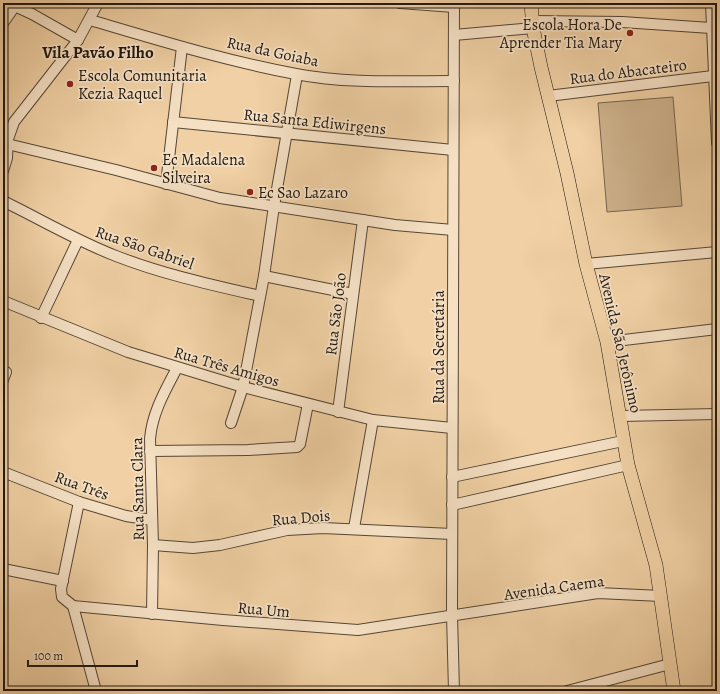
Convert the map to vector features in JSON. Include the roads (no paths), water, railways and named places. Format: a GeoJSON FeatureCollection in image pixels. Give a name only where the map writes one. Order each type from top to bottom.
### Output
{"type":"FeatureCollection","features":[{"type":"Feature","properties":{"kind":"main road","name":"Avenida São Jerônimo"},"geometry":{"type":"LineString","coordinates":[[531,3],[532,24],[548,96],[567,173],[586,264],[607,342],[621,416],[628,465],[656,565],[674,691]]}},
{"type":"Feature","properties":{"kind":"street"},"geometry":{"type":"LineString","coordinates":[[3,171],[5,144],[10,130],[19,114],[78,40],[98,3]]}},
{"type":"Feature","properties":{"kind":"street"},"geometry":{"type":"LineString","coordinates":[[400,3],[454,5]]}},
{"type":"Feature","properties":{"kind":"street"},"geometry":{"type":"LineString","coordinates":[[711,3],[717,143]]}},
{"type":"Feature","properties":{"kind":"street"},"geometry":{"type":"LineString","coordinates":[[3,23],[12,4],[78,40]]}},
{"type":"Feature","properties":{"kind":"street","name":"Rua da Secretária"},"geometry":{"type":"LineString","coordinates":[[454,5],[454,395],[452,428],[452,615],[454,691]]}},
{"type":"Feature","properties":{"kind":"street","name":"Rua da Goiaba"},"geometry":{"type":"LineString","coordinates":[[90,20],[182,47],[297,75],[376,81],[454,82]]}},
{"type":"Feature","properties":{"kind":"street"},"geometry":{"type":"LineString","coordinates":[[454,35],[532,24],[622,22],[711,28]]}},
{"type":"Feature","properties":{"kind":"street"},"geometry":{"type":"LineString","coordinates":[[166,184],[182,47]]}},
{"type":"Feature","properties":{"kind":"street"},"geometry":{"type":"LineString","coordinates":[[231,423],[243,387],[264,276],[274,206],[288,134],[297,75]]}},
{"type":"Feature","properties":{"kind":"street","name":"Rua do Abacateiro"},"geometry":{"type":"LineString","coordinates":[[548,96],[713,76]]}},
{"type":"Feature","properties":{"kind":"street","name":"Rua Santa Ediwirgens"},"geometry":{"type":"LineString","coordinates":[[173,122],[453,150]]}},
{"type":"Feature","properties":{"kind":"street"},"geometry":{"type":"LineString","coordinates":[[5,144],[116,170],[220,198],[363,220],[453,230]]}},
{"type":"Feature","properties":{"kind":"street","name":"Rua São Gabriel"},"geometry":{"type":"LineString","coordinates":[[3,200],[78,240],[115,256],[159,271],[260,296]]}},
{"type":"Feature","properties":{"kind":"street","name":"Rua São João"},"geometry":{"type":"LineString","coordinates":[[338,412],[363,220]]}},
{"type":"Feature","properties":{"kind":"street"},"geometry":{"type":"LineString","coordinates":[[41,318],[78,240]]}},
{"type":"Feature","properties":{"kind":"street"},"geometry":{"type":"LineString","coordinates":[[586,264],[717,252]]}},
{"type":"Feature","properties":{"kind":"street"},"geometry":{"type":"LineString","coordinates":[[264,276],[353,294]]}},
{"type":"Feature","properties":{"kind":"street","name":"Rua Três Amigos"},"geometry":{"type":"LineString","coordinates":[[3,301],[41,318],[128,352],[243,387],[373,420],[452,428]]}},
{"type":"Feature","properties":{"kind":"street"},"geometry":{"type":"LineString","coordinates":[[607,342],[717,329]]}},
{"type":"Feature","properties":{"kind":"street","name":"Rua Santa Clara"},"geometry":{"type":"LineString","coordinates":[[152,614],[153,545],[150,439],[153,419],[163,394],[177,368]]}},
{"type":"Feature","properties":{"kind":"street"},"geometry":{"type":"LineString","coordinates":[[150,451],[248,450],[297,447],[300,444],[308,404]]}},
{"type":"Feature","properties":{"kind":"street"},"geometry":{"type":"LineString","coordinates":[[621,416],[717,414]]}},
{"type":"Feature","properties":{"kind":"street"},"geometry":{"type":"LineString","coordinates":[[354,528],[373,420]]}},
{"type":"Feature","properties":{"kind":"street"},"geometry":{"type":"LineString","coordinates":[[452,477],[624,441]]}},
{"type":"Feature","properties":{"kind":"street"},"geometry":{"type":"LineString","coordinates":[[452,505],[628,465]]}},
{"type":"Feature","properties":{"kind":"street","name":"Rua Três"},"geometry":{"type":"LineString","coordinates":[[3,472],[78,502],[126,516],[152,520]]}},
{"type":"Feature","properties":{"kind":"street"},"geometry":{"type":"LineString","coordinates":[[78,502],[62,581],[62,597],[73,606],[96,691]]}},
{"type":"Feature","properties":{"kind":"street","name":"Rua Dois"},"geometry":{"type":"LineString","coordinates":[[153,545],[194,548],[220,545],[287,530],[354,528],[452,534]]}},
{"type":"Feature","properties":{"kind":"street"},"geometry":{"type":"LineString","coordinates":[[3,569],[62,581]]}},
{"type":"Feature","properties":{"kind":"street","name":"Avenida Caema"},"geometry":{"type":"LineString","coordinates":[[452,615],[598,593],[661,596]]}},
{"type":"Feature","properties":{"kind":"street","name":"Rua Um"},"geometry":{"type":"LineString","coordinates":[[73,606],[152,614],[358,630],[452,615]]}},
{"type":"Feature","properties":{"kind":"street"},"geometry":{"type":"LineString","coordinates":[[567,691],[670,664]]}},
{"type":"Feature","properties":{"kind":"place","name":"Escola Hora De Aprender Tia Mary"},"geometry":{"type":"Point","coordinates":[630,33]}},
{"type":"Feature","properties":{"kind":"place","name":"Escola Comunitaria Kezia Raquel"},"geometry":{"type":"Point","coordinates":[70,84]}},
{"type":"Feature","properties":{"kind":"place","name":"Ec Madalena Silveira"},"geometry":{"type":"Point","coordinates":[154,168]}},
{"type":"Feature","properties":{"kind":"place","name":"Ec Sao Lazaro"},"geometry":{"type":"Point","coordinates":[250,192]}},
{"type":"Feature","properties":{"kind":"district","name":"Vila Pavão Filho"},"geometry":{"type":"Point","coordinates":[98,52]}}]}
